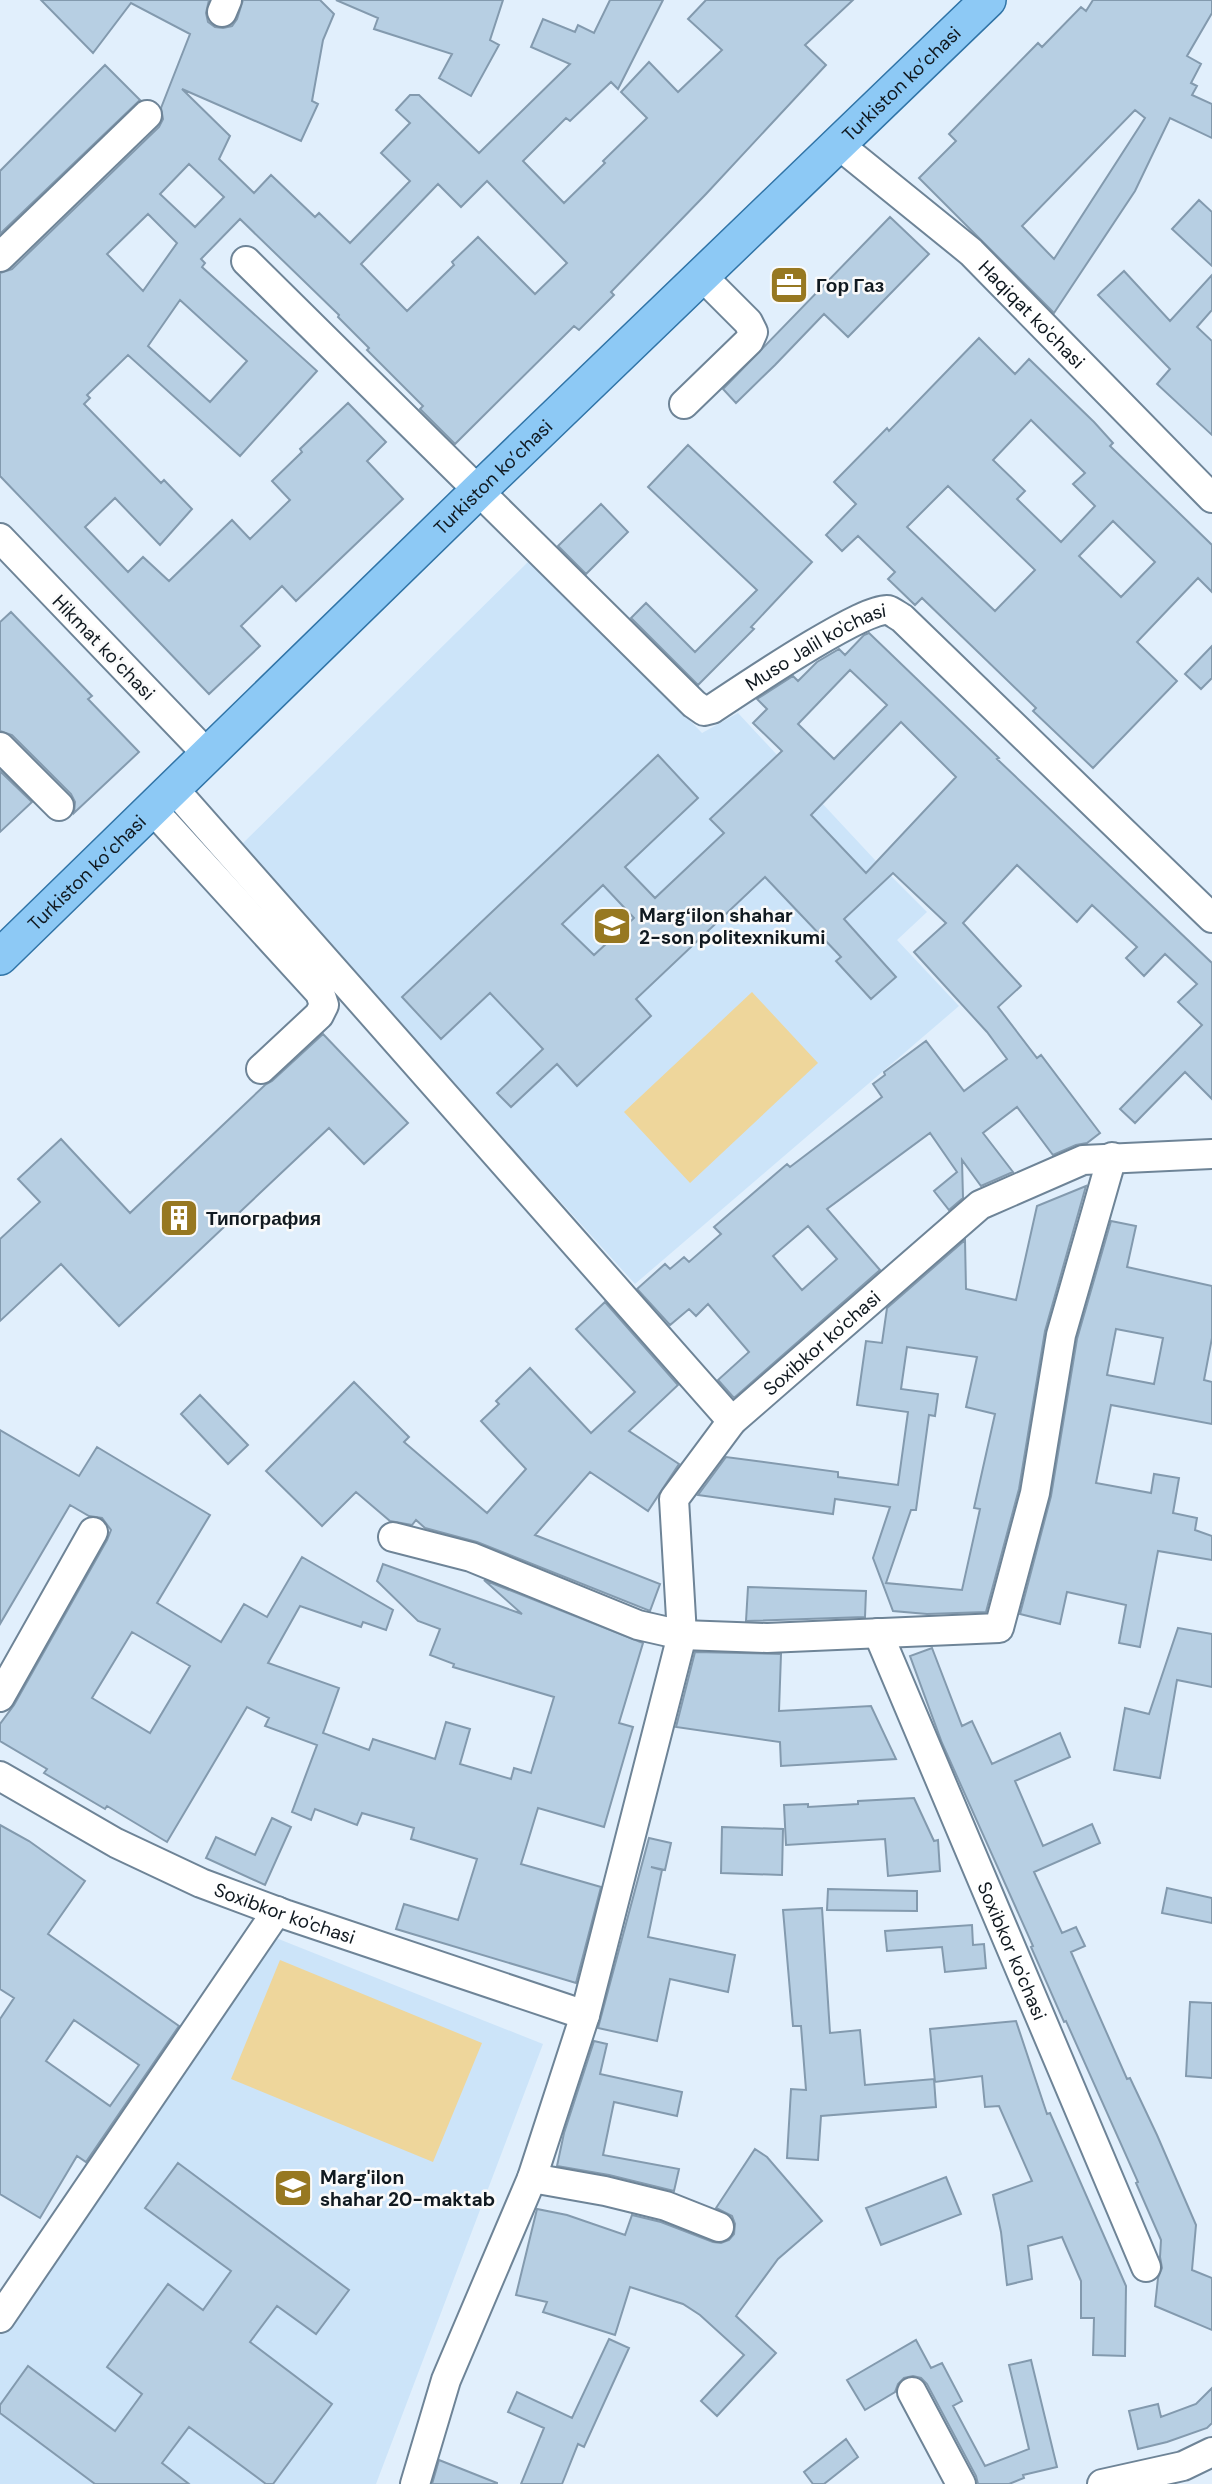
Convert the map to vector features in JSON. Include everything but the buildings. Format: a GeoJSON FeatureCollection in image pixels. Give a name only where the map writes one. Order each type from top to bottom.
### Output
{"type":"FeatureCollection","features":[{"type":"Feature","properties":{"kind":"main road","name":"Turkiston ko’chasi"},"geometry":{"type":"LineString","coordinates":[[0,957],[478,491],[988,0]]}},
{"type":"Feature","properties":{"kind":"street"},"geometry":{"type":"LineString","coordinates":[[0,257],[147,114]]}},
{"type":"Feature","properties":{"kind":"street","name":"Haqiqat ko'chasi"},"geometry":{"type":"LineString","coordinates":[[839,145],[971,252],[1212,498]]}},
{"type":"Feature","properties":{"kind":"street"},"geometry":{"type":"LineString","coordinates":[[246,261],[478,491]]}},
{"type":"Feature","properties":{"kind":"street"},"geometry":{"type":"LineString","coordinates":[[684,404],[749,341],[753,332],[748,322],[702,276]]}},
{"type":"Feature","properties":{"kind":"street","name":"Muso Jalil ko'chasi"},"geometry":{"type":"LineString","coordinates":[[478,491],[694,704],[705,711],[858,620],[874,612],[889,610],[902,618],[1212,918]]}},
{"type":"Feature","properties":{"kind":"street","name":"Hikmat koʻchasi"},"geometry":{"type":"LineString","coordinates":[[0,538],[208,755]]}},
{"type":"Feature","properties":{"kind":"street"},"geometry":{"type":"LineString","coordinates":[[0,747],[59,806]]}},
{"type":"Feature","properties":{"kind":"street"},"geometry":{"type":"LineString","coordinates":[[164,800],[320,993],[324,1005],[319,1015],[261,1069]]}},
{"type":"Feature","properties":{"kind":"street"},"geometry":{"type":"LineString","coordinates":[[164,800],[732,1421]]}},
{"type":"Feature","properties":{"kind":"street","name":"Soxibkor ko'chasi"},"geometry":{"type":"LineString","coordinates":[[415,2484],[446,2380],[532,2178],[585,2015],[682,1634],[674,1499],[732,1421],[980,1205],[1083,1160],[1212,1154]]}},
{"type":"Feature","properties":{"kind":"street"},"geometry":{"type":"LineString","coordinates":[[393,1537],[471,1557],[638,1625],[682,1634],[767,1638],[999,1628],[1035,1493],[1061,1335],[1112,1157]]}},
{"type":"Feature","properties":{"kind":"street"},"geometry":{"type":"LineString","coordinates":[[0,1697],[93,1532]]}},
{"type":"Feature","properties":{"kind":"street","name":"Soxibkor ko'chasi"},"geometry":{"type":"LineString","coordinates":[[878,1633],[1146,2267]]}},
{"type":"Feature","properties":{"kind":"street","name":"Soxibkor ko'chasi"},"geometry":{"type":"LineString","coordinates":[[0,1776],[116,1843],[201,1883],[585,2015]]}},
{"type":"Feature","properties":{"kind":"street"},"geometry":{"type":"LineString","coordinates":[[0,2318],[277,1911]]}},
{"type":"Feature","properties":{"kind":"street"},"geometry":{"type":"LineString","coordinates":[[532,2178],[605,2191],[666,2206],[719,2227]]}},
{"type":"Feature","properties":{"kind":"street"},"geometry":{"type":"LineString","coordinates":[[912,2392],[961,2484]]}},
{"type":"Feature","properties":{"kind":"street"},"geometry":{"type":"LineString","coordinates":[[1102,2484],[1183,2466],[1212,2452]]}},
{"type":"Feature","properties":{"kind":"shaded area","name":"Margʻilon shahar 2-son politexnikumi"},"geometry":{"type":"Polygon","coordinates":[[[532,558],[702,733],[738,713],[927,912],[897,940],[959,1006],[635,1284],[240,846],[532,558]]]}},
{"type":"Feature","properties":{"kind":"shaded area"},"geometry":{"type":"Polygon","coordinates":[[[752,992],[818,1063],[690,1183],[624,1112],[752,992]]]}},
{"type":"Feature","properties":{"kind":"shaded area","name":"Marg'ilon shahar 20-maktab"},"geometry":{"type":"Polygon","coordinates":[[[271,1936],[543,2044],[376,2484],[0,2484],[0,2332],[271,1936]]]}},
{"type":"Feature","properties":{"kind":"shaded area"},"geometry":{"type":"Polygon","coordinates":[[[280,1960],[482,2043],[433,2162],[231,2079],[280,1960]]]}},
{"type":"Feature","properties":{"kind":"place","name":"Гор Газ"},"geometry":{"type":"Point","coordinates":[789,285]}},
{"type":"Feature","properties":{"kind":"place","name":"Margʻilon shahar 2-son politexnikumi"},"geometry":{"type":"Point","coordinates":[612,926]}},
{"type":"Feature","properties":{"kind":"place","name":"Типография"},"geometry":{"type":"Point","coordinates":[179,1218]}},
{"type":"Feature","properties":{"kind":"place","name":"Marg'ilon shahar 20-maktab"},"geometry":{"type":"Point","coordinates":[293,2188]}}]}
